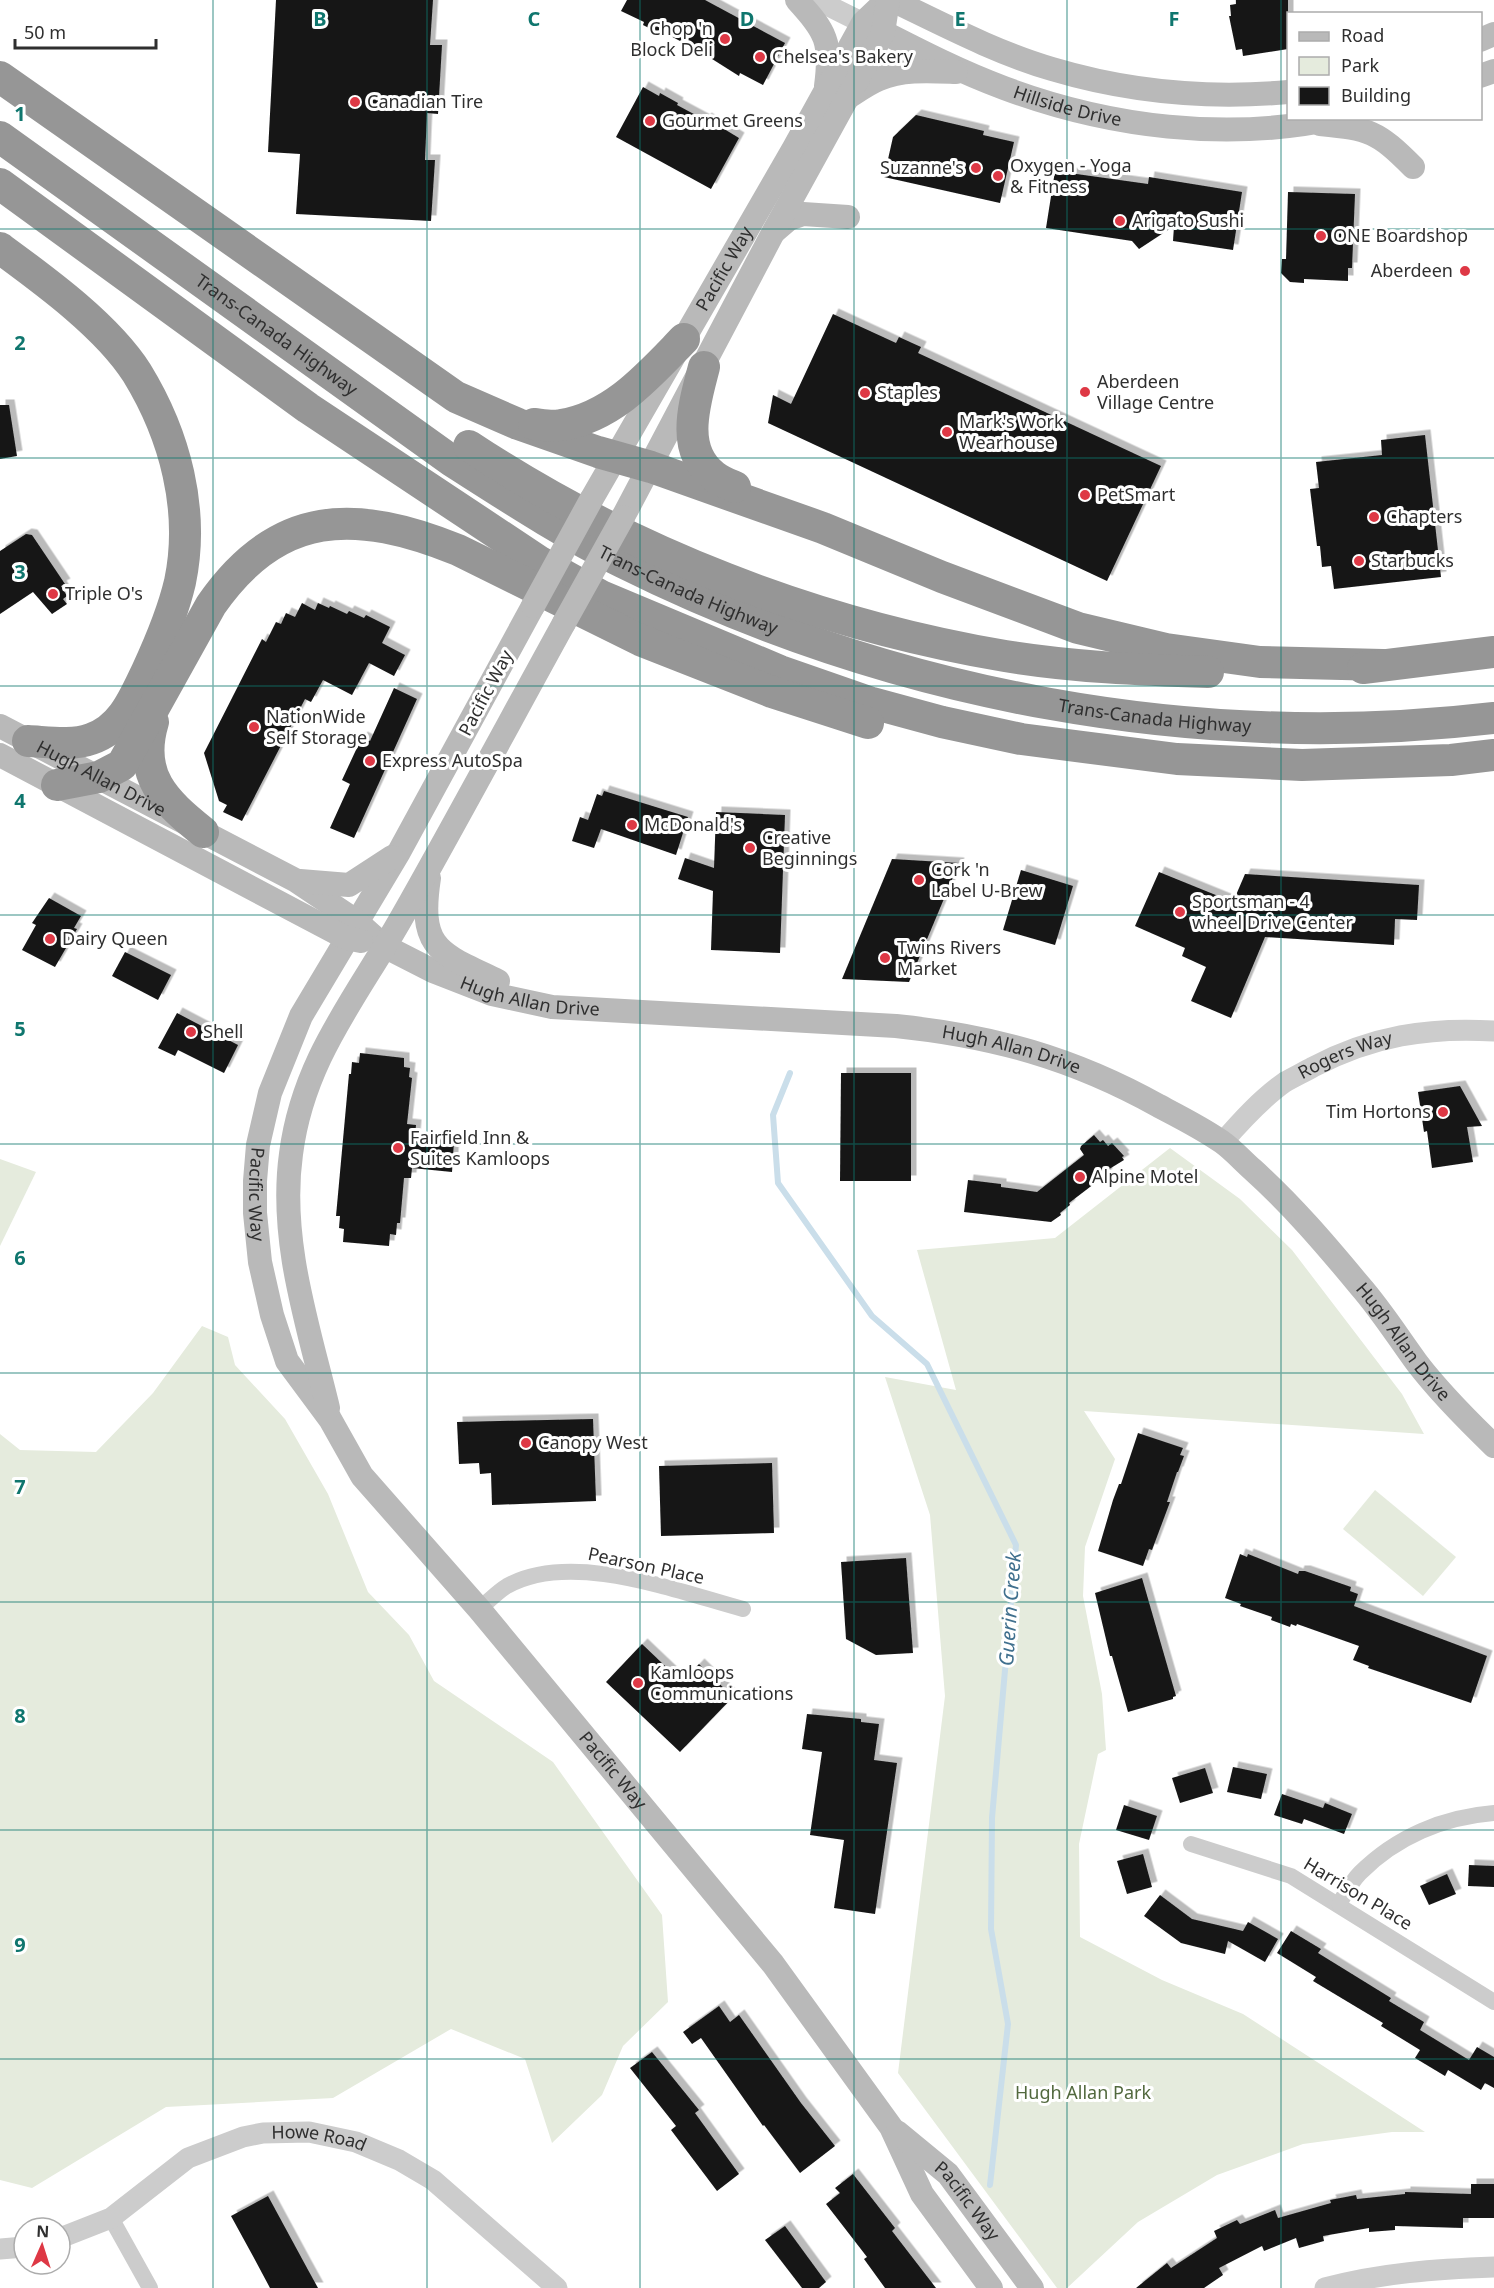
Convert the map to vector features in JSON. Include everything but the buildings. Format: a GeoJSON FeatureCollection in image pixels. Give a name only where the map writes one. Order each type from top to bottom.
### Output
{"type":"FeatureCollection","features":[{"type":"Feature","properties":{"kind":"highway"},"geometry":{"type":"LineString","coordinates":[[0,77],[456,397],[518,424],[651,467],[823,528],[1078,628],[1166,649],[1260,662],[1383,665]]}},
{"type":"Feature","properties":{"kind":"highway","name":"Trans-Canada Highway"},"geometry":{"type":"LineString","coordinates":[[0,137],[452,461],[523,506],[620,561],[700,597],[843,653],[949,684],[1098,713],[1175,722],[1303,728],[1450,723],[1494,718]]}},
{"type":"Feature","properties":{"kind":"highway"},"geometry":{"type":"LineString","coordinates":[[0,184],[308,408],[530,556],[602,596],[722,648],[862,700],[942,722],[1021,739]]}},
{"type":"Feature","properties":{"kind":"highway"},"geometry":{"type":"LineString","coordinates":[[0,248],[34,273],[97,327],[136,373],[168,437],[183,494],[186,522],[185,551],[176,593],[154,656],[123,717],[91,740],[28,741]]}},
{"type":"Feature","properties":{"kind":"highway"},"geometry":{"type":"LineString","coordinates":[[518,424],[561,425],[599,414],[640,384],[684,339]]}},
{"type":"Feature","properties":{"kind":"highway"},"geometry":{"type":"LineString","coordinates":[[298,351],[396,398],[489,459],[570,506],[632,538],[759,591],[874,628],[1007,656],[1088,666],[1272,675],[1334,673],[1494,652]]}},
{"type":"Feature","properties":{"kind":"highway"},"geometry":{"type":"LineString","coordinates":[[704,367],[695,400],[692,429],[695,453],[701,462],[713,476],[823,528]]}},
{"type":"Feature","properties":{"kind":"highway"},"geometry":{"type":"LineString","coordinates":[[57,785],[99,777],[122,765],[158,704],[211,605],[224,586],[247,562],[265,548],[303,529],[341,523],[367,524],[412,533],[458,550],[640,640],[725,675],[858,721],[911,733],[1021,739],[1177,759],[1242,764],[1302,765],[1494,755]]}},
{"type":"Feature","properties":{"kind":"highway"},"geometry":{"type":"LineString","coordinates":[[158,704],[148,737],[150,772],[167,801],[203,832]]}},
{"type":"Feature","properties":{"kind":"main road"},"geometry":{"type":"LineString","coordinates":[[797,0],[826,37],[829,65],[837,94],[891,75],[927,71],[964,72]]}},
{"type":"Feature","properties":{"kind":"main road","name":"Pacific Way"},"geometry":{"type":"LineString","coordinates":[[889,0],[837,94],[684,339],[591,500],[399,852],[301,1016],[270,1093],[258,1145],[255,1222],[260,1262],[272,1315],[287,1361],[330,1419],[362,1476],[479,1609],[773,1964],[891,2127],[922,2194],[991,2288]]}},
{"type":"Feature","properties":{"kind":"main road","name":"Hillside Drive"},"geometry":{"type":"LineString","coordinates":[[889,0],[1011,55],[1090,79],[1179,93],[1287,92]]}},
{"type":"Feature","properties":{"kind":"main road","name":"Hillside Drive"},"geometry":{"type":"LineString","coordinates":[[873,28],[1001,88],[1045,102],[1126,121],[1179,128],[1266,128],[1326,121],[1377,135],[1387,141],[1413,167]]}},
{"type":"Feature","properties":{"kind":"main road","name":"Pacific Way"},"geometry":{"type":"LineString","coordinates":[[330,1419],[304,1315],[293,1259],[288,1188],[291,1153],[302,1102],[332,1030],[430,866],[651,467],[813,159],[837,94]]}},
{"type":"Feature","properties":{"kind":"main road"},"geometry":{"type":"LineString","coordinates":[[774,231],[789,219],[803,214],[848,216],[823,203],[815,195],[811,183],[813,159]]}},
{"type":"Feature","properties":{"kind":"main road","name":"Hugh Allan Drive"},"geometry":{"type":"LineString","coordinates":[[0,726],[295,880],[351,930]]}},
{"type":"Feature","properties":{"kind":"main road","name":"Hugh Allan Drive"},"geometry":{"type":"LineString","coordinates":[[0,755],[351,930],[460,982],[492,994],[552,1007],[896,1026],[949,1032],[1002,1042],[1059,1059],[1118,1084],[1222,1143],[1268,1183],[1311,1227],[1363,1289],[1418,1364],[1448,1399],[1494,1446]]}},
{"type":"Feature","properties":{"kind":"main road"},"geometry":{"type":"LineString","coordinates":[[295,880],[348,885],[399,852]]}},
{"type":"Feature","properties":{"kind":"main road"},"geometry":{"type":"LineString","coordinates":[[430,866],[425,914],[428,929],[437,946],[447,957],[552,1007]]}},
{"type":"Feature","properties":{"kind":"main road"},"geometry":{"type":"LineString","coordinates":[[260,1262],[293,1259]]}},
{"type":"Feature","properties":{"kind":"main road","name":"Pacific Way"},"geometry":{"type":"LineString","coordinates":[[891,2127],[948,2174],[1032,2288]]}},
{"type":"Feature","properties":{"kind":"street","name":"Hillside Drive"},"geometry":{"type":"LineString","coordinates":[[817,0],[873,28]]}},
{"type":"Feature","properties":{"kind":"street","name":"Rogers Way"},"geometry":{"type":"LineString","coordinates":[[1222,1143],[1241,1121],[1285,1082],[1330,1059],[1378,1040],[1461,1029],[1494,1031]]}},
{"type":"Feature","properties":{"kind":"street","name":"Pearson Place"},"geometry":{"type":"LineString","coordinates":[[479,1609],[507,1586],[548,1571],[581,1571],[652,1585],[743,1609]]}},
{"type":"Feature","properties":{"kind":"street"},"geometry":{"type":"LineString","coordinates":[[1339,1904],[1359,1874],[1405,1838],[1440,1822],[1494,1813]]}},
{"type":"Feature","properties":{"kind":"street","name":"Harrison Place"},"geometry":{"type":"LineString","coordinates":[[1191,1844],[1291,1876],[1494,2002]]}},
{"type":"Feature","properties":{"kind":"street","name":"Howe Road"},"geometry":{"type":"LineString","coordinates":[[72,2233],[111,2218],[188,2158],[243,2137],[263,2133],[309,2132],[356,2142],[399,2160],[433,2180],[557,2288]]}},
{"type":"Feature","properties":{"kind":"street"},"geometry":{"type":"LineString","coordinates":[[111,2218],[150,2288]]}},
{"type":"Feature","properties":{"kind":"street"},"geometry":{"type":"LineString","coordinates":[[1325,2288],[1356,2280],[1449,2269],[1494,2267]]}},
{"type":"Feature","properties":{"kind":"green space","name":"Hugh Allan Park"},"geometry":{"type":"Polygon","coordinates":[[[1170,1148],[1240,1199],[1292,1250],[1402,1394],[1424,1434],[1084,1411],[1115,1459],[1085,1547],[1083,1596],[1102,1694],[1106,1750],[1098,1754],[1079,1844],[1080,1937],[1162,1980],[1243,2014],[1425,2132],[1392,2132],[1303,2144],[1217,2175],[1138,2222],[1067,2288],[1057,2288],[898,2073],[945,1696],[930,1515],[885,1377],[956,1390],[917,1250],[1055,1238],[1170,1148]]]}},
{"type":"Feature","properties":{"kind":"green space"},"geometry":{"type":"Polygon","coordinates":[[[0,1159],[36,1172],[0,1246],[0,1159]]]}},
{"type":"Feature","properties":{"kind":"green space"},"geometry":{"type":"Polygon","coordinates":[[[202,1326],[228,1337],[235,1365],[285,1419],[328,1494],[368,1592],[409,1635],[434,1681],[553,1762],[662,1915],[668,2002],[623,2046],[602,2095],[552,2143],[525,2059],[451,2029],[333,2098],[166,2107],[32,2188],[0,2180],[0,1434],[20,1450],[96,1452],[153,1393],[202,1326]]]}},
{"type":"Feature","properties":{"kind":"green space"},"geometry":{"type":"Polygon","coordinates":[[[1375,1490],[1456,1557],[1423,1596],[1343,1529],[1375,1490]]]}},
{"type":"Feature","properties":{"kind":"waterway","name":"Guerin Creek"},"geometry":{"type":"LineString","coordinates":[[790,1073],[773,1115],[778,1183],[872,1316],[927,1364],[1016,1545],[992,1818],[991,1929],[1008,2024],[990,2185]]}},
{"type":"Feature","properties":{"kind":"place","name":"Chop 'n Block Deli"},"geometry":{"type":"Point","coordinates":[725,39]}},
{"type":"Feature","properties":{"kind":"place","name":"Chelsea's Bakery"},"geometry":{"type":"Point","coordinates":[760,57]}},
{"type":"Feature","properties":{"kind":"place","name":"Canadian Tire"},"geometry":{"type":"Point","coordinates":[355,102]}},
{"type":"Feature","properties":{"kind":"place","name":"Gourmet Greens"},"geometry":{"type":"Point","coordinates":[650,121]}},
{"type":"Feature","properties":{"kind":"place","name":"Suzanne's"},"geometry":{"type":"Point","coordinates":[976,168]}},
{"type":"Feature","properties":{"kind":"place","name":"Oxygen - Yoga & Fitness"},"geometry":{"type":"Point","coordinates":[998,176]}},
{"type":"Feature","properties":{"kind":"place","name":"Arigato Sushi"},"geometry":{"type":"Point","coordinates":[1120,221]}},
{"type":"Feature","properties":{"kind":"place","name":"ONE Boardshop"},"geometry":{"type":"Point","coordinates":[1321,236]}},
{"type":"Feature","properties":{"kind":"place","name":"Aberdeen"},"geometry":{"type":"Point","coordinates":[1465,271]}},
{"type":"Feature","properties":{"kind":"place","name":"Aberdeen Village Centre"},"geometry":{"type":"Point","coordinates":[1085,392]}},
{"type":"Feature","properties":{"kind":"place","name":"Staples"},"geometry":{"type":"Point","coordinates":[865,393]}},
{"type":"Feature","properties":{"kind":"place","name":"Mark's Work Wearhouse"},"geometry":{"type":"Point","coordinates":[947,432]}},
{"type":"Feature","properties":{"kind":"place","name":"PetSmart"},"geometry":{"type":"Point","coordinates":[1085,495]}},
{"type":"Feature","properties":{"kind":"place","name":"Chapters"},"geometry":{"type":"Point","coordinates":[1374,517]}},
{"type":"Feature","properties":{"kind":"place","name":"Starbucks"},"geometry":{"type":"Point","coordinates":[1359,561]}},
{"type":"Feature","properties":{"kind":"place","name":"Triple O's"},"geometry":{"type":"Point","coordinates":[53,594]}},
{"type":"Feature","properties":{"kind":"place","name":"NationWide Self Storage"},"geometry":{"type":"Point","coordinates":[254,727]}},
{"type":"Feature","properties":{"kind":"place","name":"Express AutoSpa"},"geometry":{"type":"Point","coordinates":[370,761]}},
{"type":"Feature","properties":{"kind":"place","name":"McDonald's"},"geometry":{"type":"Point","coordinates":[632,825]}},
{"type":"Feature","properties":{"kind":"place","name":"Creative Beginnings"},"geometry":{"type":"Point","coordinates":[750,848]}},
{"type":"Feature","properties":{"kind":"place","name":"Cork 'n Label U-Brew"},"geometry":{"type":"Point","coordinates":[919,880]}},
{"type":"Feature","properties":{"kind":"place","name":"Sportsman - 4 wheel Drive Center"},"geometry":{"type":"Point","coordinates":[1180,912]}},
{"type":"Feature","properties":{"kind":"place","name":"Dairy Queen"},"geometry":{"type":"Point","coordinates":[50,939]}},
{"type":"Feature","properties":{"kind":"place","name":"Twins Rivers Market"},"geometry":{"type":"Point","coordinates":[885,958]}},
{"type":"Feature","properties":{"kind":"place","name":"Shell"},"geometry":{"type":"Point","coordinates":[191,1032]}},
{"type":"Feature","properties":{"kind":"place","name":"Tim Hortons"},"geometry":{"type":"Point","coordinates":[1443,1112]}},
{"type":"Feature","properties":{"kind":"place","name":"Fairfield Inn & Suites Kamloops"},"geometry":{"type":"Point","coordinates":[398,1148]}},
{"type":"Feature","properties":{"kind":"place","name":"Alpine Motel"},"geometry":{"type":"Point","coordinates":[1080,1177]}},
{"type":"Feature","properties":{"kind":"place","name":"Canopy West"},"geometry":{"type":"Point","coordinates":[526,1443]}},
{"type":"Feature","properties":{"kind":"place","name":"Kamloops Communications"},"geometry":{"type":"Point","coordinates":[638,1683]}}]}
